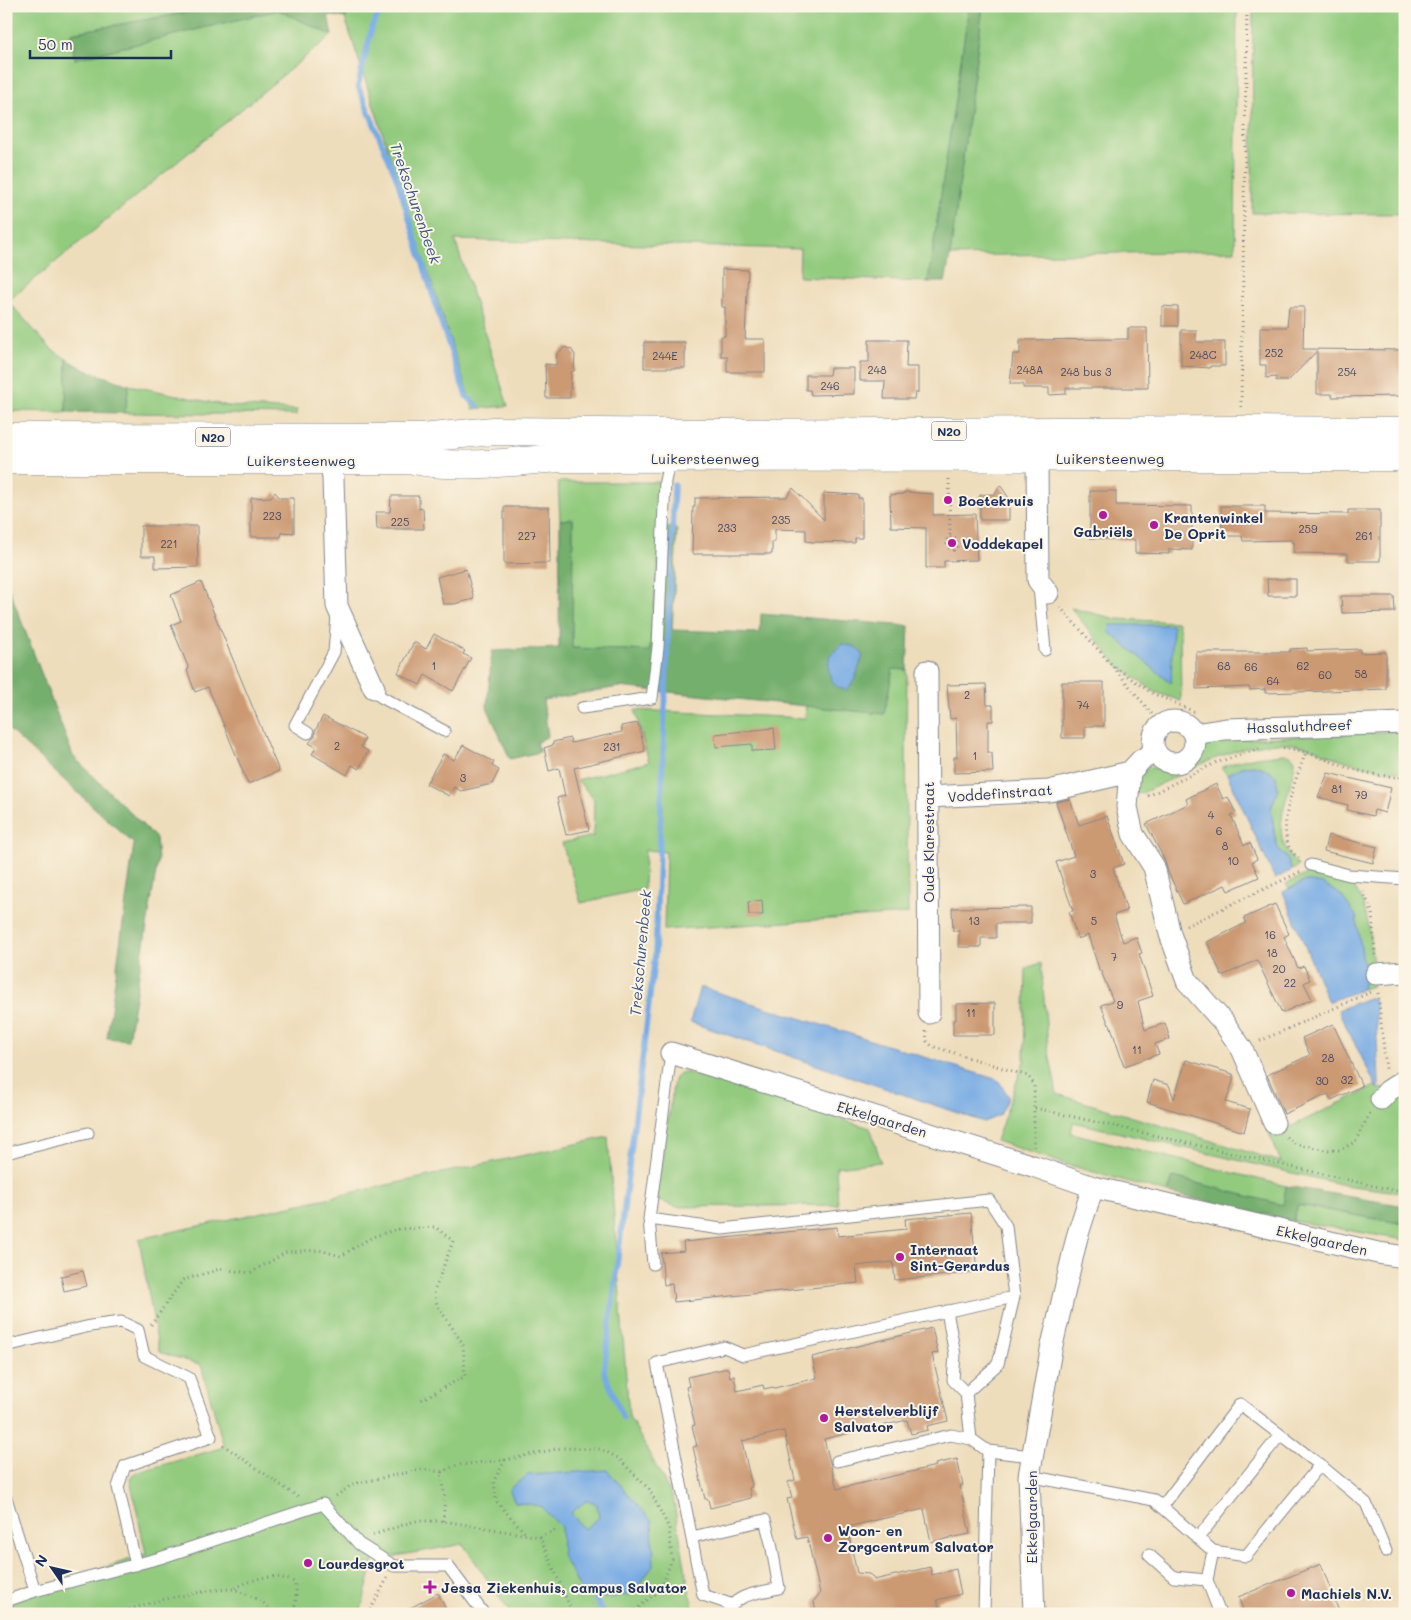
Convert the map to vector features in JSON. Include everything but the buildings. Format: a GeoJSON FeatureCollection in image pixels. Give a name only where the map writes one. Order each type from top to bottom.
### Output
{"type":"FeatureCollection","features":[{"type":"Feature","properties":{"kind":"main road","name":"Luikersteenweg"},"geometry":{"type":"LineString","coordinates":[[6,437],[421,438],[493,431],[703,433],[1405,431]]}},
{"type":"Feature","properties":{"kind":"main road","name":"Luikersteenweg"},"geometry":{"type":"LineString","coordinates":[[6,460],[414,460],[433,464],[480,464],[561,458],[1405,457]]}},
{"type":"Feature","properties":{"kind":"street"},"geometry":{"type":"LineString","coordinates":[[1037,458],[1044,586]]}},
{"type":"Feature","properties":{"kind":"street"},"geometry":{"type":"LineString","coordinates":[[331,460],[338,606],[374,688]]}},
{"type":"Feature","properties":{"kind":"street","name":"Oude Klarestraat"},"geometry":{"type":"LineString","coordinates":[[928,671],[929,1013]]}},
{"type":"Feature","properties":{"kind":"street"},"geometry":{"type":"LineString","coordinates":[[1180,721],[1186,724],[1194,734],[1194,748],[1186,760],[1173,763],[1166,762],[1155,752],[1154,735],[1166,722],[1180,721]]}},
{"type":"Feature","properties":{"kind":"street","name":"Hassaluthdreef"},"geometry":{"type":"LineString","coordinates":[[1194,734],[1226,729],[1405,723]]}},
{"type":"Feature","properties":{"kind":"street","name":"Voddefinstraat"},"geometry":{"type":"LineString","coordinates":[[928,797],[1049,791],[1130,772],[1142,760],[1155,752]]}},
{"type":"Feature","properties":{"kind":"street"},"geometry":{"type":"LineString","coordinates":[[1130,772],[1127,807],[1133,834],[1154,867],[1170,934],[1186,981],[1224,1023],[1242,1049],[1274,1123]]}},
{"type":"Feature","properties":{"kind":"street"},"geometry":{"type":"LineString","coordinates":[[1377,981],[1405,972]]}},
{"type":"Feature","properties":{"kind":"street","name":"Ekkelgaarden"},"geometry":{"type":"LineString","coordinates":[[671,1053],[1033,1166],[1093,1187],[1368,1251],[1405,1257]]}},
{"type":"Feature","properties":{"kind":"street"},"geometry":{"type":"LineString","coordinates":[[1380,1099],[1388,1091],[1405,1080]]}},
{"type":"Feature","properties":{"kind":"street","name":"Ekkelgaarden"},"geometry":{"type":"LineString","coordinates":[[1034,1614],[1031,1466],[1051,1350],[1077,1237],[1093,1187]]}},
{"type":"Feature","properties":{"kind":"lane"},"geometry":{"type":"LineString","coordinates":[[582,708],[652,698],[658,647],[665,481],[670,458]]}},
{"type":"Feature","properties":{"kind":"lane"},"geometry":{"type":"LineString","coordinates":[[1044,586],[1045,650]]}},
{"type":"Feature","properties":{"kind":"lane"},"geometry":{"type":"LineString","coordinates":[[308,733],[296,725],[334,652],[338,606]]}},
{"type":"Feature","properties":{"kind":"lane"},"geometry":{"type":"LineString","coordinates":[[374,688],[381,697],[444,731]]}},
{"type":"Feature","properties":{"kind":"lane"},"geometry":{"type":"LineString","coordinates":[[1311,865],[1350,875],[1405,879]]}},
{"type":"Feature","properties":{"kind":"lane"},"geometry":{"type":"LineString","coordinates":[[653,1264],[649,1219],[671,1053]]}},
{"type":"Feature","properties":{"kind":"lane"},"geometry":{"type":"LineString","coordinates":[[6,1153],[88,1133]]}},
{"type":"Feature","properties":{"kind":"lane"},"geometry":{"type":"LineString","coordinates":[[649,1219],[722,1229],[989,1200],[1006,1226],[1014,1297],[998,1364],[966,1393]]}},
{"type":"Feature","properties":{"kind":"lane"},"geometry":{"type":"LineString","coordinates":[[692,1536],[765,1520],[779,1588],[740,1597],[728,1609],[703,1595],[657,1363],[724,1347],[743,1355],[1014,1297]]}},
{"type":"Feature","properties":{"kind":"lane"},"geometry":{"type":"LineString","coordinates":[[947,1311],[955,1354],[953,1380],[966,1393],[971,1439]]}},
{"type":"Feature","properties":{"kind":"lane"},"geometry":{"type":"LineString","coordinates":[[6,1346],[90,1326],[121,1322],[138,1330],[144,1356],[189,1378],[211,1437],[125,1466],[118,1488],[136,1564]]}},
{"type":"Feature","properties":{"kind":"lane"},"geometry":{"type":"LineString","coordinates":[[1162,1506],[1240,1404],[1366,1503],[1386,1551]]}},
{"type":"Feature","properties":{"kind":"lane"},"geometry":{"type":"LineString","coordinates":[[837,1461],[951,1435],[971,1439],[988,1450],[1031,1466],[1154,1500],[1213,1552],[1246,1556],[1320,1465]]}},
{"type":"Feature","properties":{"kind":"lane"},"geometry":{"type":"LineString","coordinates":[[1198,1538],[1280,1435]]}},
{"type":"Feature","properties":{"kind":"lane"},"geometry":{"type":"LineString","coordinates":[[984,1614],[988,1450]]}},
{"type":"Feature","properties":{"kind":"lane"},"geometry":{"type":"LineString","coordinates":[[6,1498],[35,1591]]}},
{"type":"Feature","properties":{"kind":"lane"},"geometry":{"type":"LineString","coordinates":[[6,1601],[35,1591],[160,1558],[318,1506],[358,1544],[394,1566],[448,1566],[484,1614]]}},
{"type":"Feature","properties":{"kind":"lane"},"geometry":{"type":"LineString","coordinates":[[1213,1552],[1207,1580],[1220,1614]]}},
{"type":"Feature","properties":{"kind":"lane"},"geometry":{"type":"LineString","coordinates":[[1149,1555],[1174,1577],[1207,1580]]}},
{"type":"Feature","properties":{"kind":"path"},"geometry":{"type":"LineString","coordinates":[[1241,430],[1247,6]]}},
{"type":"Feature","properties":{"kind":"path"},"geometry":{"type":"LineString","coordinates":[[948,458],[950,538],[947,538],[947,547],[954,550],[957,546],[957,538],[950,538]]}},
{"type":"Feature","properties":{"kind":"path"},"geometry":{"type":"LineString","coordinates":[[1044,586],[1161,726]]}},
{"type":"Feature","properties":{"kind":"path"},"geometry":{"type":"LineString","coordinates":[[1111,664],[1150,692],[1226,729]]}},
{"type":"Feature","properties":{"kind":"path"},"geometry":{"type":"LineString","coordinates":[[1280,748],[1306,752],[1348,768],[1378,775],[1405,778]]}},
{"type":"Feature","properties":{"kind":"path"},"geometry":{"type":"LineString","coordinates":[[1127,807],[1215,763],[1265,749]]}},
{"type":"Feature","properties":{"kind":"path"},"geometry":{"type":"LineString","coordinates":[[1306,752],[1295,784],[1284,834],[1288,847],[1295,856],[1311,865]]}},
{"type":"Feature","properties":{"kind":"path"},"geometry":{"type":"LineString","coordinates":[[1170,934],[1298,874]]}},
{"type":"Feature","properties":{"kind":"path"},"geometry":{"type":"LineString","coordinates":[[1242,1049],[1377,981]]}},
{"type":"Feature","properties":{"kind":"path"},"geometry":{"type":"LineString","coordinates":[[929,1013],[925,1033],[927,1041],[932,1046],[1028,1076],[1034,1084],[1033,1166]]}},
{"type":"Feature","properties":{"kind":"path"},"geometry":{"type":"LineString","coordinates":[[1274,1123],[1287,1138],[1296,1144],[1325,1150],[1340,1150],[1355,1142],[1371,1110],[1380,1099]]}},
{"type":"Feature","properties":{"kind":"path"},"geometry":{"type":"LineString","coordinates":[[1035,1108],[1405,1193]]}},
{"type":"Feature","properties":{"kind":"path"},"geometry":{"type":"LineString","coordinates":[[141,1340],[183,1280],[220,1269],[250,1273],[287,1252],[319,1250],[341,1256],[372,1237],[397,1229],[435,1227],[452,1241],[434,1292],[436,1305],[463,1344],[465,1376],[418,1401]]}},
{"type":"Feature","properties":{"kind":"path"},"geometry":{"type":"LineString","coordinates":[[211,1437],[318,1506],[353,1484],[424,1468],[441,1472],[458,1465],[505,1460],[560,1448],[601,1449],[618,1458],[649,1489],[669,1528],[672,1559],[661,1589],[631,1614]]}},
{"type":"Feature","properties":{"kind":"path"},"geometry":{"type":"LineString","coordinates":[[505,1460],[494,1481],[496,1500],[526,1535]]}},
{"type":"Feature","properties":{"kind":"path"},"geometry":{"type":"LineString","coordinates":[[441,1472],[445,1498],[443,1521]]}},
{"type":"Feature","properties":{"kind":"path"},"geometry":{"type":"LineString","coordinates":[[353,1538],[369,1536],[415,1521],[443,1521],[540,1537],[558,1529]]}},
{"type":"Feature","properties":{"kind":"path"},"geometry":{"type":"LineString","coordinates":[[540,1537],[573,1614]]}},
{"type":"Feature","properties":{"kind":"path"},"geometry":{"type":"LineString","coordinates":[[368,1614],[394,1566]]}},
{"type":"Feature","properties":{"kind":"path"},"geometry":{"type":"LineString","coordinates":[[115,1614],[160,1600],[212,1590],[234,1589],[255,1579],[274,1576],[294,1582],[296,1598],[293,1614]]}},
{"type":"Feature","properties":{"kind":"path"},"geometry":{"type":"LineString","coordinates":[[234,1589],[262,1602],[273,1614]]}},
{"type":"Feature","properties":{"kind":"green space"},"geometry":{"type":"Polygon","coordinates":[[[6,6],[223,6],[71,33],[75,58],[278,10],[332,35],[8,301],[51,349],[67,359],[66,412],[6,411],[6,6]]]}},
{"type":"Feature","properties":{"kind":"green space"},"geometry":{"type":"Polygon","coordinates":[[[223,6],[355,6],[345,18],[328,15],[332,35],[278,10],[75,59],[71,33],[223,6]]]}},
{"type":"Feature","properties":{"kind":"green space"},"geometry":{"type":"Polygon","coordinates":[[[355,6],[969,6],[928,282],[799,277],[800,249],[455,240],[508,406],[473,409],[345,18],[355,6]]]}},
{"type":"Feature","properties":{"kind":"green space"},"geometry":{"type":"Polygon","coordinates":[[[969,6],[983,6],[950,256],[945,282],[928,282],[969,6]]]}},
{"type":"Feature","properties":{"kind":"green space"},"geometry":{"type":"Polygon","coordinates":[[[983,6],[1237,6],[1235,251],[950,256],[983,6]]]}},
{"type":"Feature","properties":{"kind":"green space"},"geometry":{"type":"Polygon","coordinates":[[[1253,6],[1405,6],[1405,214],[1252,213],[1253,6]]]}},
{"type":"Feature","properties":{"kind":"green space"},"geometry":{"type":"Polygon","coordinates":[[[67,359],[86,370],[129,385],[125,413],[66,412],[67,359]]]}},
{"type":"Feature","properties":{"kind":"green space"},"geometry":{"type":"Polygon","coordinates":[[[129,385],[228,406],[297,410],[297,415],[125,413],[129,385]]]}},
{"type":"Feature","properties":{"kind":"green space"},"geometry":{"type":"Polygon","coordinates":[[[558,482],[662,482],[661,526],[650,651],[571,648],[573,520],[560,520],[558,482]]]}},
{"type":"Feature","properties":{"kind":"green space"},"geometry":{"type":"Polygon","coordinates":[[[573,519],[572,648],[650,651],[661,526],[677,529],[672,630],[760,633],[761,614],[909,626],[907,670],[893,669],[884,714],[619,687],[543,700],[548,736],[536,743],[540,752],[510,759],[487,707],[492,651],[559,648],[560,520],[573,519]]]}},
{"type":"Feature","properties":{"kind":"green space"},"geometry":{"type":"Polygon","coordinates":[[[6,581],[73,756],[156,838],[158,860],[128,1040],[107,1038],[134,844],[6,727],[6,581]]]}},
{"type":"Feature","properties":{"kind":"green space"},"geometry":{"type":"Polygon","coordinates":[[[1071,608],[1117,619],[1178,622],[1180,632],[1181,701],[1155,692],[1118,666],[1071,608]]]}},
{"type":"Feature","properties":{"kind":"green space"},"geometry":{"type":"Polygon","coordinates":[[[893,668],[907,670],[908,914],[664,930],[666,852],[645,850],[644,889],[581,903],[562,843],[593,836],[594,799],[577,780],[649,762],[635,710],[805,718],[806,706],[884,714],[893,668]]]}},
{"type":"Feature","properties":{"kind":"green space"},"geometry":{"type":"Polygon","coordinates":[[[1405,731],[1405,772],[1360,765],[1305,746],[1284,743],[1264,744],[1221,756],[1142,793],[1136,794],[1135,782],[1147,767],[1168,771],[1181,770],[1209,743],[1215,740],[1405,731]]]}},
{"type":"Feature","properties":{"kind":"green space"},"geometry":{"type":"Polygon","coordinates":[[[1283,754],[1290,755],[1295,761],[1282,816],[1281,829],[1283,842],[1289,854],[1299,866],[1292,870],[1288,860],[1278,848],[1275,838],[1271,808],[1278,790],[1266,769],[1246,766],[1227,774],[1221,768],[1244,760],[1283,754]]]}},
{"type":"Feature","properties":{"kind":"green space"},"geometry":{"type":"Polygon","coordinates":[[[1317,871],[1346,880],[1359,895],[1367,917],[1369,930],[1374,980],[1372,986],[1362,989],[1365,974],[1296,885],[1289,889],[1286,884],[1317,871]]]}},
{"type":"Feature","properties":{"kind":"green space"},"geometry":{"type":"Polygon","coordinates":[[[1041,963],[1048,1047],[1057,1094],[1281,1162],[1268,1130],[1282,1121],[1286,1129],[1375,1086],[1377,1088],[1405,1092],[1405,1193],[1344,1185],[1073,1122],[1071,1133],[1286,1186],[1284,1206],[1173,1177],[1168,1193],[1065,1164],[996,1141],[1024,1061],[1026,968],[1041,963]]]}},
{"type":"Feature","properties":{"kind":"green space"},"geometry":{"type":"Polygon","coordinates":[[[684,1072],[870,1128],[881,1162],[836,1167],[838,1205],[678,1207],[656,1200],[674,1080],[678,1074],[684,1072]]]}},
{"type":"Feature","properties":{"kind":"green space"},"geometry":{"type":"Polygon","coordinates":[[[608,1137],[629,1416],[673,1498],[695,1614],[511,1614],[463,1544],[374,1560],[360,1614],[6,1614],[6,1600],[146,1554],[130,1479],[135,1473],[224,1447],[201,1365],[159,1352],[139,1239],[608,1137]]]}},
{"type":"Feature","properties":{"kind":"green space"},"geometry":{"type":"Polygon","coordinates":[[[1173,1177],[1283,1205],[1286,1186],[1405,1206],[1405,1224],[1298,1205],[1293,1221],[1168,1193],[1173,1177]]]}},
{"type":"Feature","properties":{"kind":"green space"},"geometry":{"type":"Polygon","coordinates":[[[1298,1205],[1405,1224],[1405,1240],[1293,1221],[1298,1205]]]}},
{"type":"Feature","properties":{"kind":"water"},"geometry":{"type":"Polygon","coordinates":[[[1110,625],[1173,625],[1171,683],[1109,632],[1110,625]]]}},
{"type":"Feature","properties":{"kind":"water"},"geometry":{"type":"Polygon","coordinates":[[[842,644],[856,647],[863,655],[855,679],[847,690],[841,689],[833,682],[829,672],[830,655],[842,644]]]}},
{"type":"Feature","properties":{"kind":"water"},"geometry":{"type":"Polygon","coordinates":[[[1253,765],[1266,769],[1276,776],[1278,789],[1271,808],[1275,838],[1278,848],[1288,860],[1292,870],[1275,879],[1227,774],[1241,767],[1253,765]]]}},
{"type":"Feature","properties":{"kind":"water"},"geometry":{"type":"Polygon","coordinates":[[[1305,881],[1323,884],[1341,895],[1356,916],[1365,974],[1362,989],[1328,1002],[1283,892],[1305,881]]]}},
{"type":"Feature","properties":{"kind":"water"},"geometry":{"type":"Polygon","coordinates":[[[700,987],[998,1080],[1009,1097],[1000,1115],[984,1122],[690,1022],[700,987]]]}},
{"type":"Feature","properties":{"kind":"water"},"geometry":{"type":"Polygon","coordinates":[[[1368,998],[1373,998],[1375,1002],[1379,1080],[1379,1087],[1377,1088],[1338,1010],[1368,998]]]}},
{"type":"Feature","properties":{"kind":"water"},"geometry":{"type":"Polygon","coordinates":[[[607,1470],[652,1521],[654,1565],[632,1594],[605,1598],[582,1592],[562,1555],[561,1527],[540,1506],[515,1502],[509,1489],[528,1475],[607,1470]],[[587,1500],[571,1513],[584,1529],[599,1518],[597,1504],[587,1500]]]}},
{"type":"Feature","properties":{"kind":"waterway","name":"Trekschurenbeek"},"geometry":{"type":"LineString","coordinates":[[383,6],[372,27],[358,86],[397,179],[466,396],[478,406]]}},
{"type":"Feature","properties":{"kind":"waterway","name":"Trekschurenbeek"},"geometry":{"type":"LineString","coordinates":[[623,1418],[604,1372],[655,954],[674,485]]}},
{"type":"Feature","properties":{"kind":"waterway","name":"Trekschurenbeek"},"geometry":{"type":"LineString","coordinates":[[595,1588],[594,1595],[603,1614]]}},
{"type":"Feature","properties":{"kind":"place","name":"Boetekruis"},"geometry":{"type":"Point","coordinates":[948,500]}},
{"type":"Feature","properties":{"kind":"place","name":"Gabriëls"},"geometry":{"type":"Point","coordinates":[1103,515]}},
{"type":"Feature","properties":{"kind":"place","name":"Krantenwinkel De Oprit"},"geometry":{"type":"Point","coordinates":[1154,525]}},
{"type":"Feature","properties":{"kind":"place","name":"Voddekapel"},"geometry":{"type":"Point","coordinates":[952,543]}},
{"type":"Feature","properties":{"kind":"place","name":"Internaat Sint-Gerardus"},"geometry":{"type":"Point","coordinates":[900,1257]}},
{"type":"Feature","properties":{"kind":"place","name":"Herstelverblijf Salvator"},"geometry":{"type":"Point","coordinates":[824,1418]}},
{"type":"Feature","properties":{"kind":"place","name":"Woon- en Zorgcentrum Salvator"},"geometry":{"type":"Point","coordinates":[828,1538]}},
{"type":"Feature","properties":{"kind":"place","name":"Lourdesgrot"},"geometry":{"type":"Point","coordinates":[308,1563]}},
{"type":"Feature","properties":{"kind":"place","name":"Jessa Ziekenhuis, campus Salvator"},"geometry":{"type":"Point","coordinates":[430,1587]}},
{"type":"Feature","properties":{"kind":"place","name":"Machiels N.V."},"geometry":{"type":"Point","coordinates":[1291,1593]}}]}
